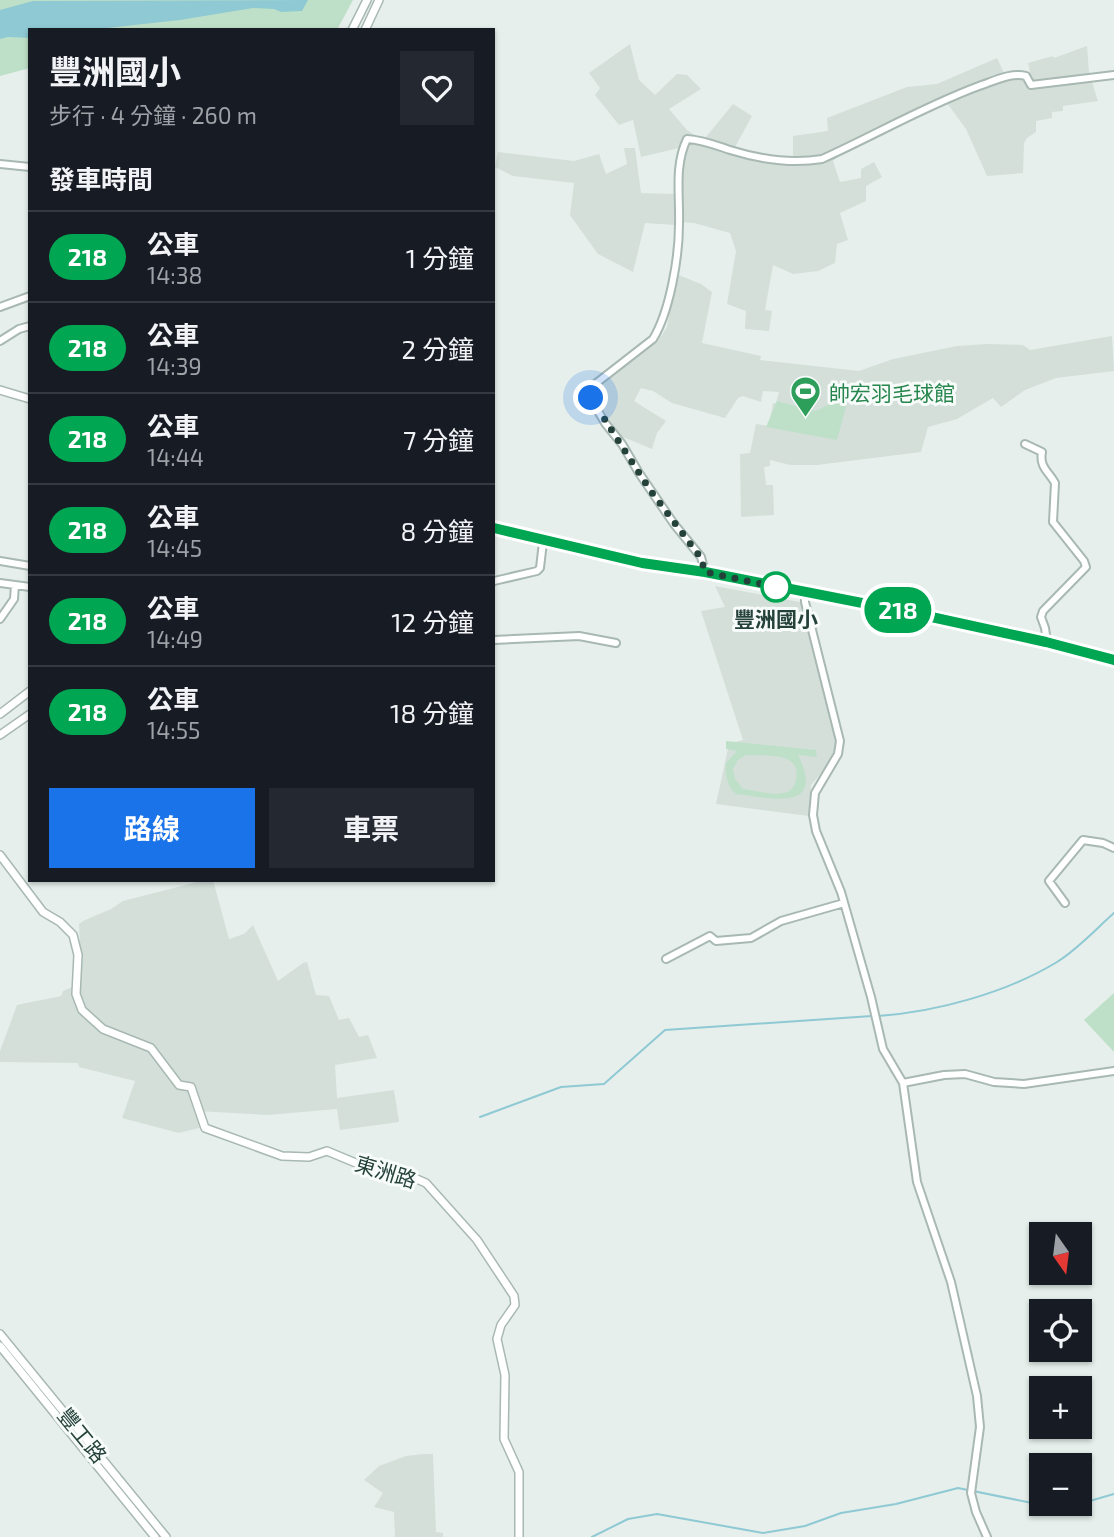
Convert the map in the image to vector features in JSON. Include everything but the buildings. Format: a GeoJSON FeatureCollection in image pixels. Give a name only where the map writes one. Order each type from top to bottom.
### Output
{"type":"FeatureCollection","features":[{"type":"Feature","properties":{"kind":"street"},"geometry":{"type":"LineString","coordinates":[[353,28],[367,0]]}},
{"type":"Feature","properties":{"kind":"street"},"geometry":{"type":"LineString","coordinates":[[366,28],[379,0]]}},
{"type":"Feature","properties":{"kind":"street"},"geometry":{"type":"LineString","coordinates":[[705,572],[701,558],[674,524],[622,444],[605,423],[591,398],[590,388],[653,339],[659,329],[670,291],[678,240],[678,162],[687,139],[702,140],[733,151],[801,163],[822,159],[945,99],[1002,78],[1023,75],[1031,85],[1114,75]]}},
{"type":"Feature","properties":{"kind":"street"},"geometry":{"type":"LineString","coordinates":[[0,164],[28,167]]}},
{"type":"Feature","properties":{"kind":"street"},"geometry":{"type":"LineString","coordinates":[[0,307],[28,297]]}},
{"type":"Feature","properties":{"kind":"street"},"geometry":{"type":"LineString","coordinates":[[0,341],[28,327]]}},
{"type":"Feature","properties":{"kind":"street"},"geometry":{"type":"LineString","coordinates":[[0,390],[28,398]]}},
{"type":"Feature","properties":{"kind":"street"},"geometry":{"type":"LineString","coordinates":[[1025,444],[1042,452],[1040,460],[1044,470],[1055,483],[1054,522],[1084,561],[1086,568],[1043,611],[1041,617],[1046,642]]}},
{"type":"Feature","properties":{"kind":"street"},"geometry":{"type":"LineString","coordinates":[[495,528],[543,542],[642,563],[705,572],[1046,642],[1114,660]]}},
{"type":"Feature","properties":{"kind":"street"},"geometry":{"type":"LineString","coordinates":[[495,581],[537,571],[540,568],[543,542]]}},
{"type":"Feature","properties":{"kind":"street"},"geometry":{"type":"LineString","coordinates":[[0,561],[28,566]]}},
{"type":"Feature","properties":{"kind":"street"},"geometry":{"type":"LineString","coordinates":[[0,583],[28,587]]}},
{"type":"Feature","properties":{"kind":"street"},"geometry":{"type":"LineString","coordinates":[[0,619],[13,598],[15,585]]}},
{"type":"Feature","properties":{"kind":"street"},"geometry":{"type":"LineString","coordinates":[[805,592],[805,602],[840,741],[838,754],[815,793],[812,810],[816,831],[844,903],[883,1049],[904,1083],[917,1182],[954,1292],[977,1396],[981,1427],[971,1493],[975,1512],[987,1537]]}},
{"type":"Feature","properties":{"kind":"street"},"geometry":{"type":"LineString","coordinates":[[495,640],[579,636],[616,643]]}},
{"type":"Feature","properties":{"kind":"street"},"geometry":{"type":"LineString","coordinates":[[0,714],[28,693]]}},
{"type":"Feature","properties":{"kind":"street"},"geometry":{"type":"LineString","coordinates":[[0,735],[28,715]]}},
{"type":"Feature","properties":{"kind":"street"},"geometry":{"type":"LineString","coordinates":[[1065,903],[1049,881],[1083,841],[1096,841],[1114,848]]}},
{"type":"Feature","properties":{"kind":"street","name":"東洲路"},"geometry":{"type":"LineString","coordinates":[[0,855],[43,912],[60,922],[73,935],[78,955],[76,994],[82,1010],[103,1029],[151,1048],[179,1084],[191,1087],[205,1128],[273,1154],[309,1157],[327,1151],[381,1174],[417,1178],[429,1186],[477,1240],[514,1296],[514,1305],[501,1325],[497,1339],[505,1375],[504,1438],[519,1472],[519,1537]]}},
{"type":"Feature","properties":{"kind":"street"},"geometry":{"type":"LineString","coordinates":[[666,959],[710,936],[716,941],[751,938],[781,921],[844,903]]}},
{"type":"Feature","properties":{"kind":"street"},"geometry":{"type":"LineString","coordinates":[[904,1083],[965,1074],[994,1082],[1024,1084],[1114,1071]]}},
{"type":"Feature","properties":{"kind":"street","name":"豐工路"},"geometry":{"type":"LineString","coordinates":[[0,1334],[166,1537]]}},
{"type":"Feature","properties":{"kind":"street","name":"豐工路"},"geometry":{"type":"LineString","coordinates":[[0,1346],[155,1537]]}},
{"type":"Feature","properties":{"kind":"shaded area"},"geometry":{"type":"Polygon","coordinates":[[[630,44],[639,80],[655,95],[677,74],[687,75],[701,89],[669,109],[687,130],[696,136],[706,137],[733,104],[752,116],[735,147],[793,159],[793,136],[828,131],[827,118],[907,87],[937,84],[997,58],[1005,75],[1030,72],[1028,63],[1053,56],[1054,58],[1087,46],[1089,73],[1098,101],[1063,106],[1063,111],[1052,112],[1052,118],[1036,121],[1036,132],[1024,143],[1023,173],[987,176],[966,129],[947,103],[843,152],[833,161],[840,182],[861,178],[861,169],[874,162],[882,177],[866,186],[866,201],[840,213],[848,240],[837,244],[835,263],[818,271],[793,274],[773,265],[765,310],[772,311],[769,331],[745,329],[746,311],[727,304],[736,251],[730,233],[682,222],[682,161],[679,148],[641,157],[633,120],[619,125],[595,95],[600,88],[589,73],[630,44]]]}},
{"type":"Feature","properties":{"kind":"shaded area"},"geometry":{"type":"Polygon","coordinates":[[[624,148],[635,148],[641,193],[675,194],[675,225],[645,223],[633,272],[598,254],[570,215],[574,183],[513,176],[495,167],[498,152],[574,161],[599,154],[606,174],[627,164],[624,148]]]}},
{"type":"Feature","properties":{"kind":"shaded area"},"geometry":{"type":"Polygon","coordinates":[[[676,274],[701,284],[712,292],[702,343],[761,356],[760,360],[859,371],[893,359],[957,346],[1023,345],[1030,350],[1112,336],[1114,371],[1056,378],[1025,390],[1001,407],[993,398],[957,419],[928,427],[921,452],[817,465],[790,465],[770,460],[770,466],[764,467],[766,485],[773,485],[774,515],[741,517],[740,454],[750,453],[756,424],[769,426],[773,403],[776,403],[779,392],[763,391],[761,402],[743,396],[738,398],[725,418],[672,403],[653,391],[641,388],[634,401],[666,421],[657,433],[652,449],[616,434],[603,415],[595,395],[596,391],[625,365],[662,335],[667,327],[676,274]]]}},
{"type":"Feature","properties":{"kind":"shaded area","name":"豐洲國小"},"geometry":{"type":"Polygon","coordinates":[[[715,586],[805,603],[838,754],[811,785],[809,816],[716,804],[729,744],[743,740],[701,611],[725,607],[715,586]]]}},
{"type":"Feature","properties":{"kind":"shaded area"},"geometry":{"type":"Polygon","coordinates":[[[197,882],[214,882],[229,939],[244,934],[253,925],[278,981],[307,962],[316,995],[329,996],[339,1020],[349,1018],[359,1037],[368,1035],[377,1058],[335,1065],[337,1098],[394,1090],[399,1122],[340,1130],[337,1109],[268,1115],[197,1111],[199,1128],[179,1133],[122,1118],[135,1081],[79,1067],[78,1063],[0,1062],[0,1051],[17,1005],[61,996],[63,991],[72,987],[81,970],[79,924],[123,901],[197,882]]]}},
{"type":"Feature","properties":{"kind":"shaded area"},"geometry":{"type":"Polygon","coordinates":[[[433,1454],[436,1532],[443,1533],[443,1537],[395,1537],[394,1512],[374,1507],[383,1493],[364,1480],[379,1466],[406,1456],[433,1454]]]}},
{"type":"Feature","properties":{"kind":"green space"},"geometry":{"type":"Polygon","coordinates":[[[0,0],[353,0],[338,28],[28,28],[28,69],[0,76],[0,0]]]}},
{"type":"Feature","properties":{"kind":"green space","name":"帥宏羽毛球館"},"geometry":{"type":"Polygon","coordinates":[[[777,401],[815,411],[838,401],[847,403],[837,440],[766,427],[777,401]]]}},
{"type":"Feature","properties":{"kind":"green space"},"geometry":{"type":"Polygon","coordinates":[[[726,741],[816,750],[817,757],[798,755],[805,773],[805,786],[800,794],[790,798],[764,798],[736,794],[730,788],[726,763],[737,751],[726,749],[726,741]],[[746,755],[738,760],[733,769],[735,779],[743,789],[777,794],[792,789],[796,770],[788,759],[746,755]]]}},
{"type":"Feature","properties":{"kind":"green space"},"geometry":{"type":"Polygon","coordinates":[[[1114,993],[1114,1052],[1084,1020],[1114,993]]]}},
{"type":"Feature","properties":{"kind":"water"},"geometry":{"type":"Polygon","coordinates":[[[308,0],[302,11],[281,12],[253,8],[107,28],[28,28],[28,38],[0,39],[0,10],[33,1],[308,0]]]}},
{"type":"Feature","properties":{"kind":"waterway"},"geometry":{"type":"LineString","coordinates":[[878,1016],[947,1005],[1016,983],[1064,957],[1114,913]]}},
{"type":"Feature","properties":{"kind":"waterway"},"geometry":{"type":"LineString","coordinates":[[480,1117],[561,1087],[604,1084],[665,1030],[872,1016]]}},
{"type":"Feature","properties":{"kind":"waterway"},"geometry":{"type":"LineString","coordinates":[[592,1537],[628,1519],[657,1514],[763,1533],[805,1526],[841,1513],[896,1504],[958,1488],[1062,1509],[1114,1494]]}},
{"type":"Feature","properties":{"kind":"bus line","name":"218"},"geometry":{"type":"LineString","coordinates":[[495,528],[543,542],[642,563],[705,572],[913,613],[1114,660]]}},
{"type":"Feature","properties":{"kind":"place","name":"帥宏羽毛球館"},"geometry":{"type":"Point","coordinates":[806,419]}},
{"type":"Feature","properties":{"kind":"place","name":"豐洲國小"},"geometry":{"type":"Point","coordinates":[776,587]}},
{"type":"Feature","properties":{"kind":"route"},"geometry":{"type":"LineString","coordinates":[[591,398],[650,490],[701,558],[705,572],[776,587]]}}]}
